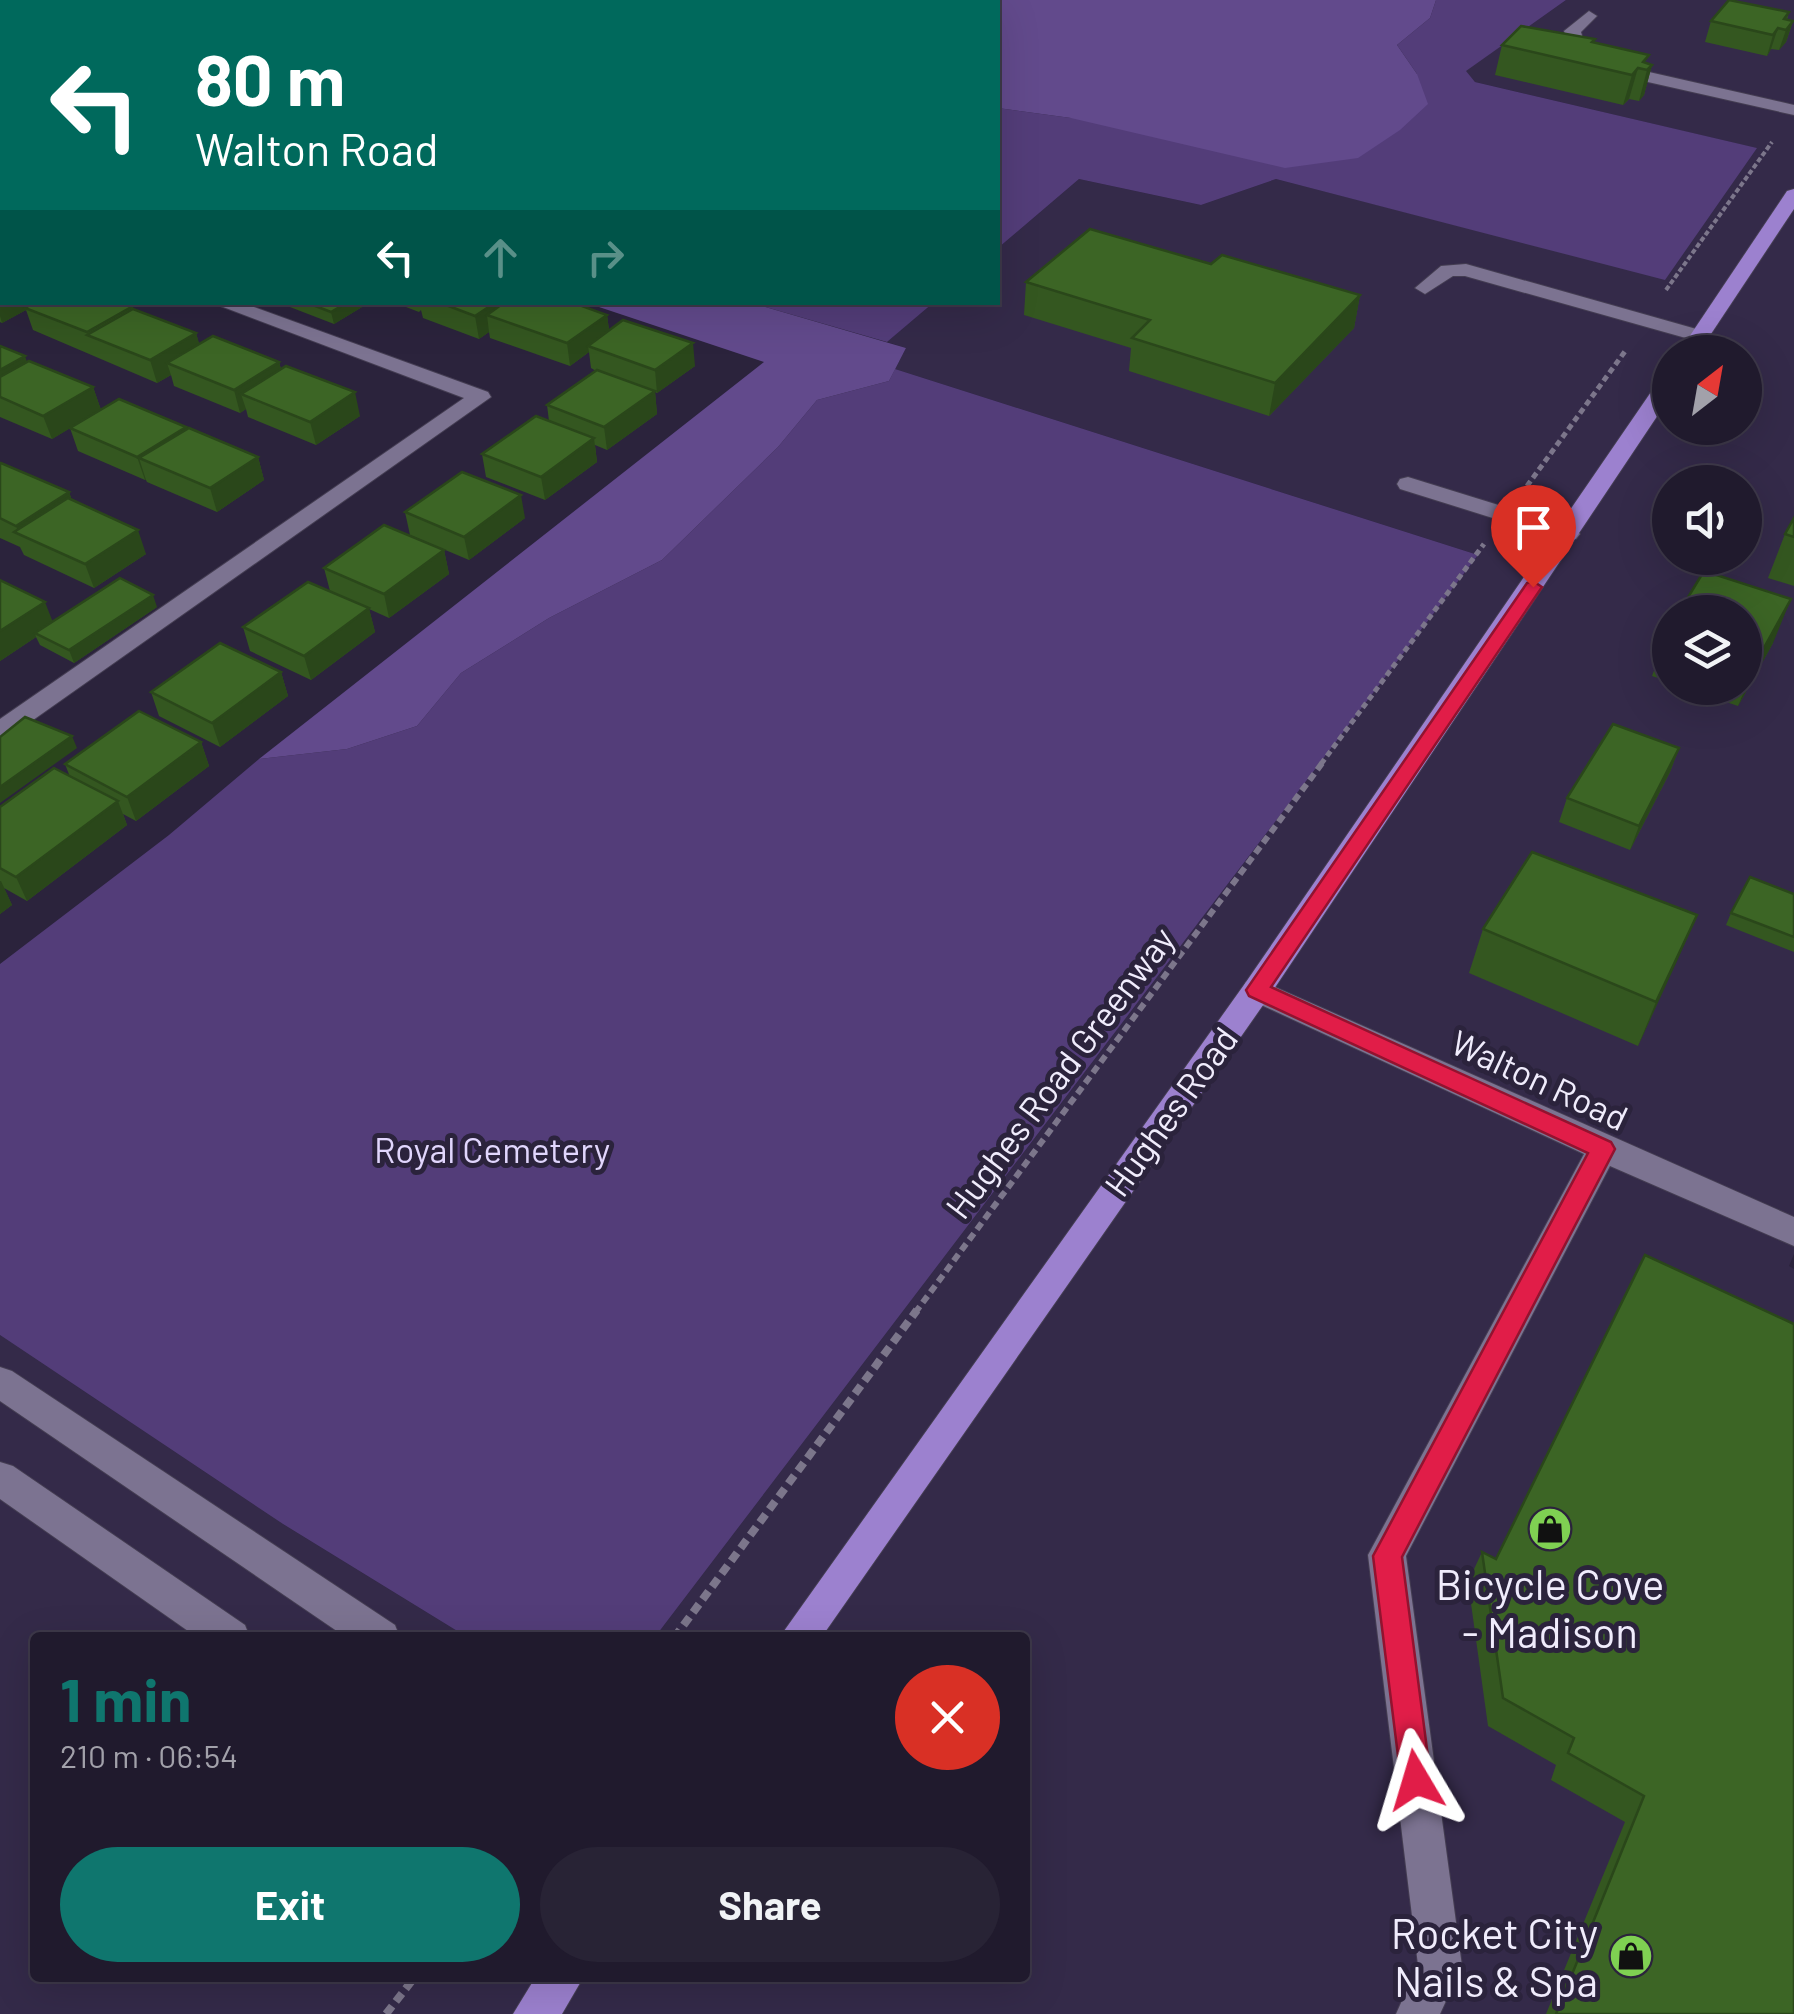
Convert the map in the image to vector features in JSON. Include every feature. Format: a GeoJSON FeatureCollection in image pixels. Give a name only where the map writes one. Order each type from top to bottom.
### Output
{"type":"FeatureCollection","features":[{"type":"Feature","properties":{"kind":"main road"},"geometry":{"type":"LineString","coordinates":[[1701,335],[1794,196]]}},
{"type":"Feature","properties":{"kind":"main road","name":"Hughes Road"},"geometry":{"type":"LineString","coordinates":[[802,1632],[1257,990],[1652,409]]}},
{"type":"Feature","properties":{"kind":"main road"},"geometry":{"type":"LineString","coordinates":[[535,2014],[558,1982]]}},
{"type":"Feature","properties":{"kind":"street"},"geometry":{"type":"LineString","coordinates":[[1588,16],[1572,31],[1577,48],[1609,65],[1794,110]]}},
{"type":"Feature","properties":{"kind":"street"},"geometry":{"type":"LineString","coordinates":[[1425,288],[1448,270],[1466,270],[1667,335]]}},
{"type":"Feature","properties":{"kind":"street"},"geometry":{"type":"LineString","coordinates":[[0,731],[480,397],[228,305]]}},
{"type":"Feature","properties":{"kind":"street"},"geometry":{"type":"LineString","coordinates":[[1408,484],[1568,534]]}},
{"type":"Feature","properties":{"kind":"street","name":"Walton Road"},"geometry":{"type":"LineString","coordinates":[[1257,990],[1602,1149],[1794,1232]]}},
{"type":"Feature","properties":{"kind":"street"},"geometry":{"type":"LineString","coordinates":[[1418,2014],[1440,1966],[1387,1556],[1602,1149]]}},
{"type":"Feature","properties":{"kind":"street"},"geometry":{"type":"LineString","coordinates":[[0,1382],[372,1632]]}},
{"type":"Feature","properties":{"kind":"street"},"geometry":{"type":"LineString","coordinates":[[0,1478],[222,1632]]}},
{"type":"Feature","properties":{"kind":"path"},"geometry":{"type":"LineString","coordinates":[[1658,299],[1774,140]]}},
{"type":"Feature","properties":{"kind":"path"},"geometry":{"type":"LineString","coordinates":[[1526,487],[1628,347]]}},
{"type":"Feature","properties":{"kind":"path","name":"Hughes Road Greenway"},"geometry":{"type":"LineString","coordinates":[[678,1632],[1488,538]]}},
{"type":"Feature","properties":{"kind":"path"},"geometry":{"type":"LineString","coordinates":[[386,2014],[411,1982]]}},
{"type":"Feature","properties":{"kind":"shaded area"},"geometry":{"type":"Polygon","coordinates":[[[1000,0],[1436,0],[1430,18],[1397,45],[1417,74],[1428,104],[1400,130],[1358,158],[1285,168],[1071,118],[1000,108],[1000,0]]]}},
{"type":"Feature","properties":{"kind":"shaded area"},"geometry":{"type":"Polygon","coordinates":[[[1566,0],[1794,0],[1794,1254],[1789,1266],[1794,1269],[1794,2014],[0,2014],[0,1335],[283,1524],[459,1632],[30,1632],[30,1982],[1030,1982],[1030,1632],[659,1632],[1478,555],[895,369],[906,348],[887,342],[931,305],[1000,305],[1000,246],[1079,179],[1201,205],[1276,179],[1665,279],[1756,148],[1475,82],[1465,71],[1566,0]]]}},
{"type":"Feature","properties":{"kind":"shaded area"},"geometry":{"type":"Polygon","coordinates":[[[593,305],[759,305],[906,348],[889,381],[817,400],[778,447],[662,560],[549,618],[461,673],[417,726],[347,749],[259,759],[764,362],[593,305]]]}},
{"type":"Feature","properties":{"kind":"green space"},"geometry":{"type":"Polygon","coordinates":[[[1436,0],[1566,0],[1466,71],[1475,82],[1757,148],[1665,280],[1276,179],[1201,205],[1079,179],[1000,246],[1000,108],[1071,118],[1417,74],[1397,45],[1430,18],[1436,0]]]}},
{"type":"Feature","properties":{"kind":"green space"},"geometry":{"type":"Polygon","coordinates":[[[759,305],[931,305],[887,342],[759,305]]]}},
{"type":"Feature","properties":{"kind":"green space","name":"Royal Cemetery"},"geometry":{"type":"Polygon","coordinates":[[[895,369],[1478,555],[659,1632],[459,1632],[283,1524],[0,1335],[0,964],[169,835],[259,759],[347,749],[417,726],[461,673],[549,618],[662,560],[778,447],[817,400],[889,381],[895,369]]]}},
{"type":"Feature","properties":{"kind":"building"},"geometry":{"type":"Polygon","coordinates":[[[1729,0],[1789,12],[1784,19],[1793,21],[1786,30],[1778,28],[1773,35],[1711,21],[1729,0]]]}},
{"type":"Feature","properties":{"kind":"building"},"geometry":{"type":"Polygon","coordinates":[[[1521,26],[1595,39],[1592,42],[1649,55],[1643,62],[1652,65],[1647,70],[1638,68],[1632,75],[1502,45],[1521,26]]]}},
{"type":"Feature","properties":{"kind":"building"},"geometry":{"type":"Polygon","coordinates":[[[1090,229],[1211,264],[1222,255],[1360,295],[1275,383],[1132,338],[1150,320],[1026,282],[1090,229]]]}},
{"type":"Feature","properties":{"kind":"building"},"geometry":{"type":"Polygon","coordinates":[[[30,305],[133,306],[87,332],[25,308],[30,305]]]}},
{"type":"Feature","properties":{"kind":"building"},"geometry":{"type":"Polygon","coordinates":[[[313,305],[343,305],[331,312],[313,305]]]}},
{"type":"Feature","properties":{"kind":"building"},"geometry":{"type":"Polygon","coordinates":[[[446,305],[492,305],[475,316],[446,305]]]}},
{"type":"Feature","properties":{"kind":"building"},"geometry":{"type":"Polygon","coordinates":[[[501,305],[579,305],[607,315],[567,343],[487,315],[501,305]]]}},
{"type":"Feature","properties":{"kind":"building"},"geometry":{"type":"Polygon","coordinates":[[[133,309],[196,333],[150,360],[87,335],[133,309]]]}},
{"type":"Feature","properties":{"kind":"building"},"geometry":{"type":"Polygon","coordinates":[[[623,320],[693,343],[655,370],[588,346],[623,320]]]}},
{"type":"Feature","properties":{"kind":"building"},"geometry":{"type":"Polygon","coordinates":[[[213,336],[279,362],[234,390],[167,363],[213,336]]]}},
{"type":"Feature","properties":{"kind":"building"},"geometry":{"type":"Polygon","coordinates":[[[0,346],[25,356],[0,370],[0,346]]]}},
{"type":"Feature","properties":{"kind":"building"},"geometry":{"type":"Polygon","coordinates":[[[29,361],[93,387],[43,416],[0,397],[0,377],[29,361]]]}},
{"type":"Feature","properties":{"kind":"building"},"geometry":{"type":"Polygon","coordinates":[[[286,366],[355,392],[310,422],[241,394],[286,366]]]}},
{"type":"Feature","properties":{"kind":"building"},"geometry":{"type":"Polygon","coordinates":[[[597,370],[655,391],[604,427],[547,405],[597,370]]]}},
{"type":"Feature","properties":{"kind":"building"},"geometry":{"type":"Polygon","coordinates":[[[119,399],[186,427],[137,457],[70,428],[119,399]]]}},
{"type":"Feature","properties":{"kind":"building"},"geometry":{"type":"Polygon","coordinates":[[[536,416],[594,438],[541,477],[482,454],[536,416]]]}},
{"type":"Feature","properties":{"kind":"building"},"geometry":{"type":"Polygon","coordinates":[[[189,428],[258,457],[210,488],[139,458],[189,428]]]}},
{"type":"Feature","properties":{"kind":"building"},"geometry":{"type":"Polygon","coordinates":[[[0,463],[69,492],[16,526],[0,518],[0,463]]]}},
{"type":"Feature","properties":{"kind":"building"},"geometry":{"type":"Polygon","coordinates":[[[462,472],[521,495],[464,537],[405,512],[462,472]]]}},
{"type":"Feature","properties":{"kind":"building"},"geometry":{"type":"Polygon","coordinates":[[[68,498],[138,530],[85,564],[14,532],[68,498]]]}},
{"type":"Feature","properties":{"kind":"building"},"geometry":{"type":"Polygon","coordinates":[[[1794,518],[1794,537],[1785,534],[1794,518]]]}},
{"type":"Feature","properties":{"kind":"building"},"geometry":{"type":"Polygon","coordinates":[[[384,525],[444,550],[384,594],[324,568],[384,525]]]}},
{"type":"Feature","properties":{"kind":"building"},"geometry":{"type":"Polygon","coordinates":[[[1702,575],[1716,575],[1791,599],[1762,651],[1762,595],[1689,595],[1702,575]]]}},
{"type":"Feature","properties":{"kind":"building"},"geometry":{"type":"Polygon","coordinates":[[[120,578],[153,595],[69,650],[35,633],[120,578]]]}},
{"type":"Feature","properties":{"kind":"building"},"geometry":{"type":"Polygon","coordinates":[[[0,580],[45,602],[0,631],[0,580]]]}},
{"type":"Feature","properties":{"kind":"building"},"geometry":{"type":"Polygon","coordinates":[[[308,582],[369,608],[304,656],[243,627],[308,582]]]}},
{"type":"Feature","properties":{"kind":"building"},"geometry":{"type":"Polygon","coordinates":[[[220,643],[281,672],[212,723],[151,692],[220,643]]]}},
{"type":"Feature","properties":{"kind":"building"},"geometry":{"type":"Polygon","coordinates":[[[139,711],[201,742],[127,797],[65,764],[139,711]]]}},
{"type":"Feature","properties":{"kind":"building"},"geometry":{"type":"Polygon","coordinates":[[[25,717],[72,736],[0,787],[0,737],[25,717]]]}},
{"type":"Feature","properties":{"kind":"building"},"geometry":{"type":"Polygon","coordinates":[[[1613,724],[1679,748],[1639,826],[1567,798],[1613,724]]]}},
{"type":"Feature","properties":{"kind":"building"},"geometry":{"type":"Polygon","coordinates":[[[54,768],[118,801],[16,877],[0,868],[0,807],[54,768]]]}},
{"type":"Feature","properties":{"kind":"building"},"geometry":{"type":"Polygon","coordinates":[[[1532,852],[1697,915],[1656,1002],[1483,929],[1532,852]]]}},
{"type":"Feature","properties":{"kind":"building"},"geometry":{"type":"Polygon","coordinates":[[[1750,877],[1794,894],[1794,937],[1731,913],[1750,877]]]}},
{"type":"Feature","properties":{"kind":"building"},"geometry":{"type":"Polygon","coordinates":[[[1645,1255],[1794,1324],[1794,2014],[1556,2014],[1644,1796],[1568,1753],[1574,1738],[1503,1698],[1482,1552],[1496,1559],[1645,1255]]]}},
{"type":"Feature","properties":{"kind":"place","name":"Bicycle Cove - Madison"},"geometry":{"type":"Point","coordinates":[1550,1529]}},
{"type":"Feature","properties":{"kind":"place","name":"Rocket City Nails & Spa"},"geometry":{"type":"Point","coordinates":[1631,1956]}},
{"type":"Feature","properties":{"kind":"route"},"geometry":{"type":"LineString","coordinates":[[1416,1780],[1387,1556],[1602,1149],[1257,990],[1533,587]]}}]}
